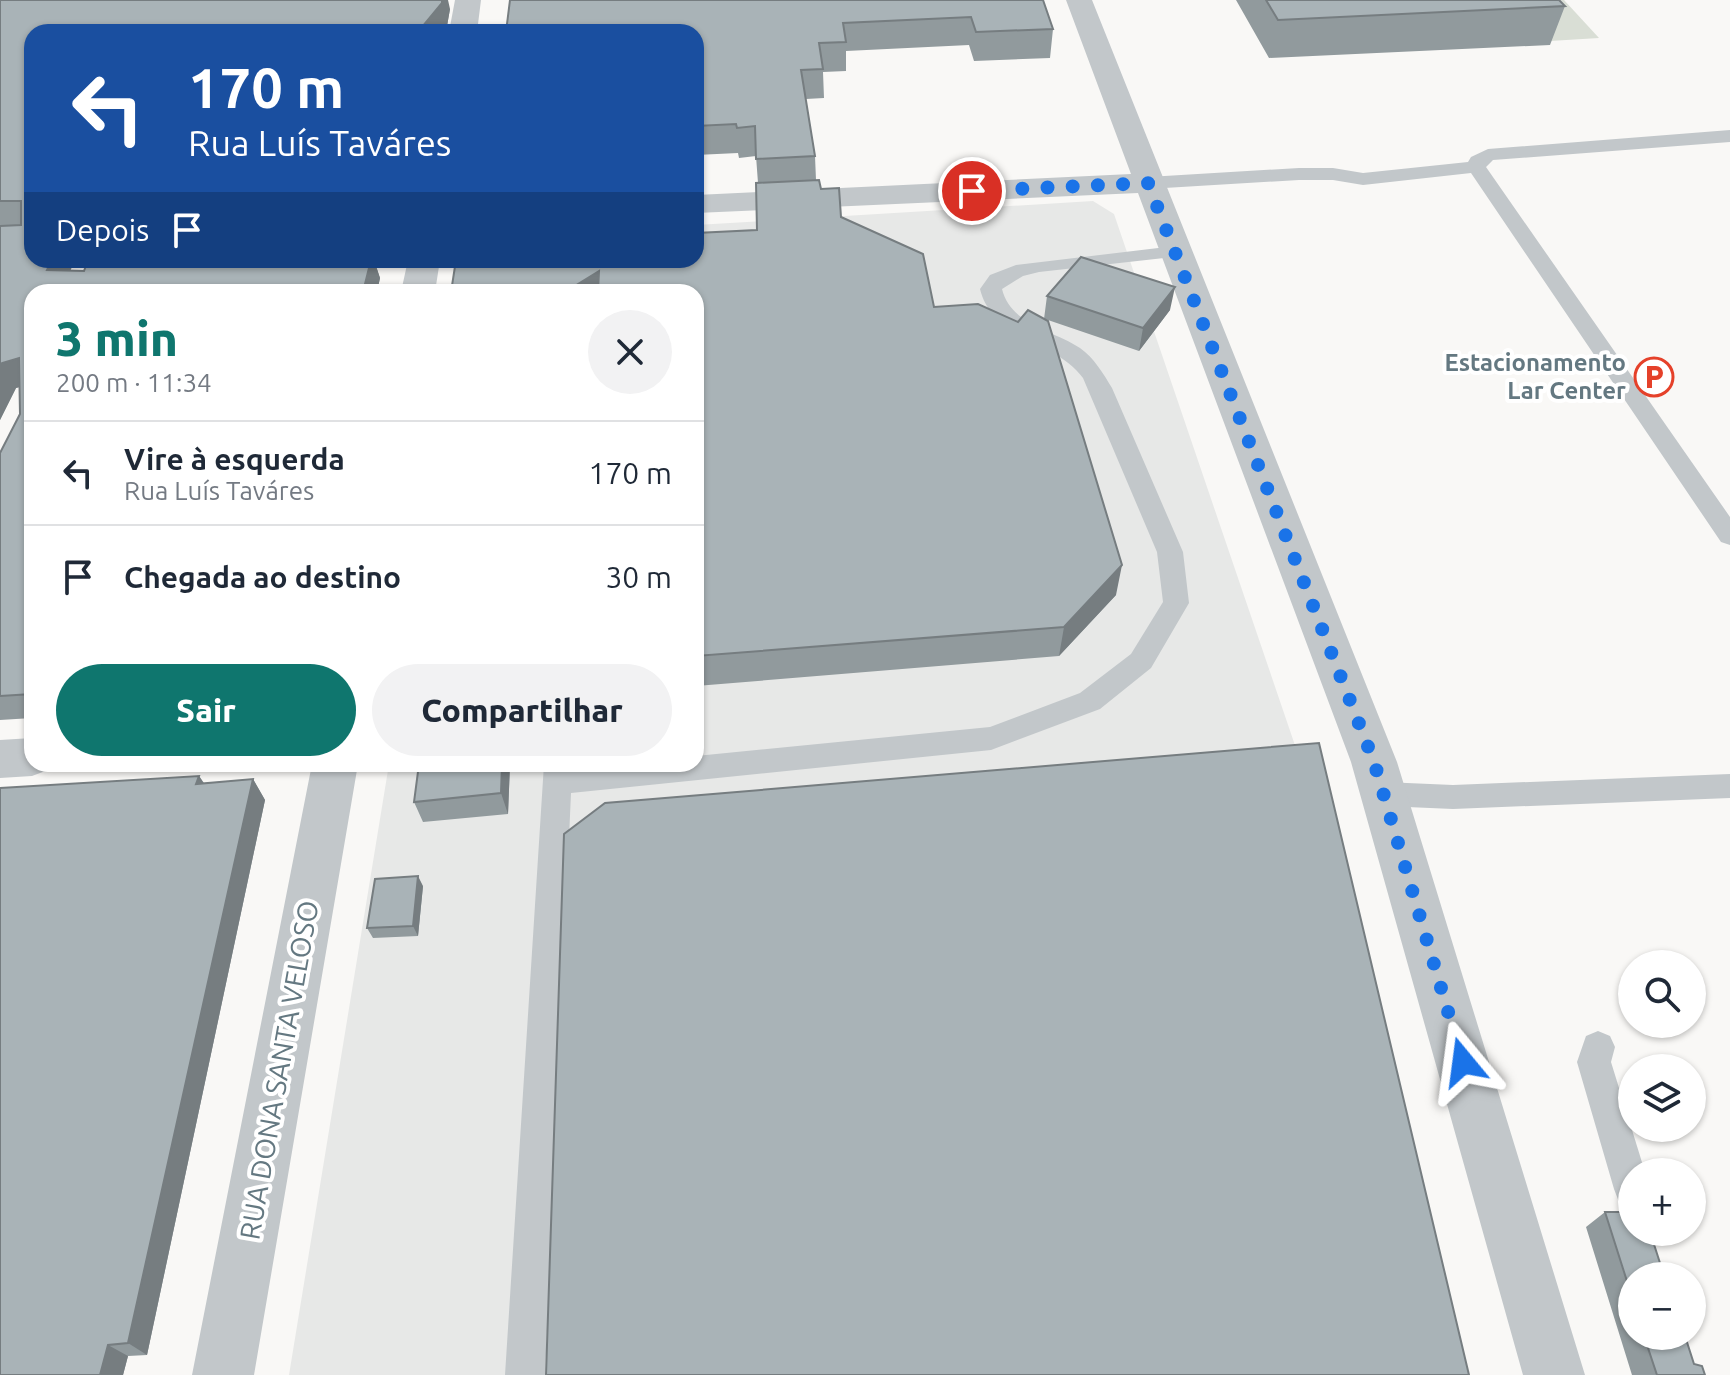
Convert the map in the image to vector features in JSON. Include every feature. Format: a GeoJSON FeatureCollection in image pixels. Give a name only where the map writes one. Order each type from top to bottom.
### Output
{"type":"FeatureCollection","features":[{"type":"Feature","properties":{"kind":"street"},"geometry":{"type":"LineString","coordinates":[[464,24],[468,0]]}},
{"type":"Feature","properties":{"kind":"street"},"geometry":{"type":"LineString","coordinates":[[1079,0],[1368,747],[1554,1375]]}},
{"type":"Feature","properties":{"kind":"street"},"geometry":{"type":"LineString","coordinates":[[704,204],[1148,183]]}},
{"type":"Feature","properties":{"kind":"street"},"geometry":{"type":"LineString","coordinates":[[0,759],[24,758]]}},
{"type":"Feature","properties":{"kind":"street","name":"RUA DONA SANTA VELOSO"},"geometry":{"type":"LineString","coordinates":[[223,1375],[334,772]]}},
{"type":"Feature","properties":{"kind":"lane"},"geometry":{"type":"LineString","coordinates":[[1476,167],[1478,161],[1488,155],[1730,136]]}},
{"type":"Feature","properties":{"kind":"lane"},"geometry":{"type":"LineString","coordinates":[[1148,183],[1299,174],[1333,174],[1363,179],[1476,167]]}},
{"type":"Feature","properties":{"kind":"lane"},"geometry":{"type":"LineString","coordinates":[[1476,167],[1730,536]]}},
{"type":"Feature","properties":{"kind":"lane"},"geometry":{"type":"LineString","coordinates":[[704,761],[991,738],[1090,701],[1141,661],[1176,603],[1170,552],[1089,369],[1056,342],[1001,312],[992,300],[991,289],[998,280],[1016,271],[1039,266],[1175,252]]}},
{"type":"Feature","properties":{"kind":"lane"},"geometry":{"type":"LineString","coordinates":[[525,1375],[558,773]]}},
{"type":"Feature","properties":{"kind":"lane"},"geometry":{"type":"LineString","coordinates":[[1384,794],[1453,797],[1730,786]]}},
{"type":"Feature","properties":{"kind":"lane"},"geometry":{"type":"LineString","coordinates":[[1598,1047],[1594,1062],[1623,1158]]}},
{"type":"Feature","properties":{"kind":"shaded area"},"geometry":{"type":"Polygon","coordinates":[[[1515,0],[1564,0],[1599,38],[1550,41],[1515,0]]]}},
{"type":"Feature","properties":{"kind":"shaded area"},"geometry":{"type":"Polygon","coordinates":[[[1093,201],[1114,214],[1300,760],[1436,1375],[289,1375],[388,772],[704,772],[704,284],[696,284],[696,268],[704,268],[704,225],[1093,201]]]}},
{"type":"Feature","properties":{"kind":"building"},"geometry":{"type":"Polygon","coordinates":[[[0,0],[442,0],[425,24],[24,24],[24,268],[84,271],[85,268],[369,268],[365,284],[24,284],[24,694],[0,696],[0,453],[20,414],[19,358],[0,366],[0,226],[21,225],[21,201],[0,201],[0,0]]]}},
{"type":"Feature","properties":{"kind":"building"},"geometry":{"type":"Polygon","coordinates":[[[510,0],[1043,0],[1053,29],[976,32],[971,17],[843,23],[846,42],[819,43],[823,69],[801,70],[815,156],[756,159],[755,126],[704,126],[704,24],[507,24],[510,0]]]}},
{"type":"Feature","properties":{"kind":"building"},"geometry":{"type":"Polygon","coordinates":[[[1266,0],[1559,0],[1565,6],[1278,20],[1266,0]]]}},
{"type":"Feature","properties":{"kind":"building"},"geometry":{"type":"Polygon","coordinates":[[[819,180],[821,189],[839,188],[841,217],[923,254],[934,307],[978,304],[1018,322],[1028,310],[1048,321],[1122,565],[1064,627],[704,655],[704,284],[598,284],[599,271],[578,284],[452,284],[455,268],[704,268],[704,233],[757,230],[756,183],[819,180]]]}},
{"type":"Feature","properties":{"kind":"building"},"geometry":{"type":"Polygon","coordinates":[[[1081,257],[1175,287],[1143,328],[1047,296],[1081,257]]]}},
{"type":"Feature","properties":{"kind":"building"},"geometry":{"type":"Polygon","coordinates":[[[1319,743],[1469,1375],[546,1375],[564,834],[605,803],[1319,743]]]}},
{"type":"Feature","properties":{"kind":"building"},"geometry":{"type":"Polygon","coordinates":[[[418,772],[502,772],[501,793],[414,802],[418,772]]]}},
{"type":"Feature","properties":{"kind":"building"},"geometry":{"type":"Polygon","coordinates":[[[199,776],[196,784],[253,779],[128,1343],[108,1345],[100,1375],[0,1375],[0,788],[199,776]]]}},
{"type":"Feature","properties":{"kind":"building"},"geometry":{"type":"Polygon","coordinates":[[[418,876],[413,926],[367,928],[375,879],[418,876]]]}},
{"type":"Feature","properties":{"kind":"building"},"geometry":{"type":"Polygon","coordinates":[[[1605,1212],[1618,1212],[1618,1246],[1655,1246],[1660,1262],[1621,1262],[1605,1212]]]}},
{"type":"Feature","properties":{"kind":"building"},"geometry":{"type":"Polygon","coordinates":[[[1649,1350],[1690,1350],[1694,1364],[1702,1366],[1705,1375],[1657,1375],[1649,1350]]]}},
{"type":"Feature","properties":{"kind":"place","name":"Estacionamento Lar Center"},"geometry":{"type":"Point","coordinates":[1654,377]}},
{"type":"Feature","properties":{"kind":"route"},"geometry":{"type":"LineString","coordinates":[[972,191],[1148,183],[1374,762],[1463,1062]]}}]}
